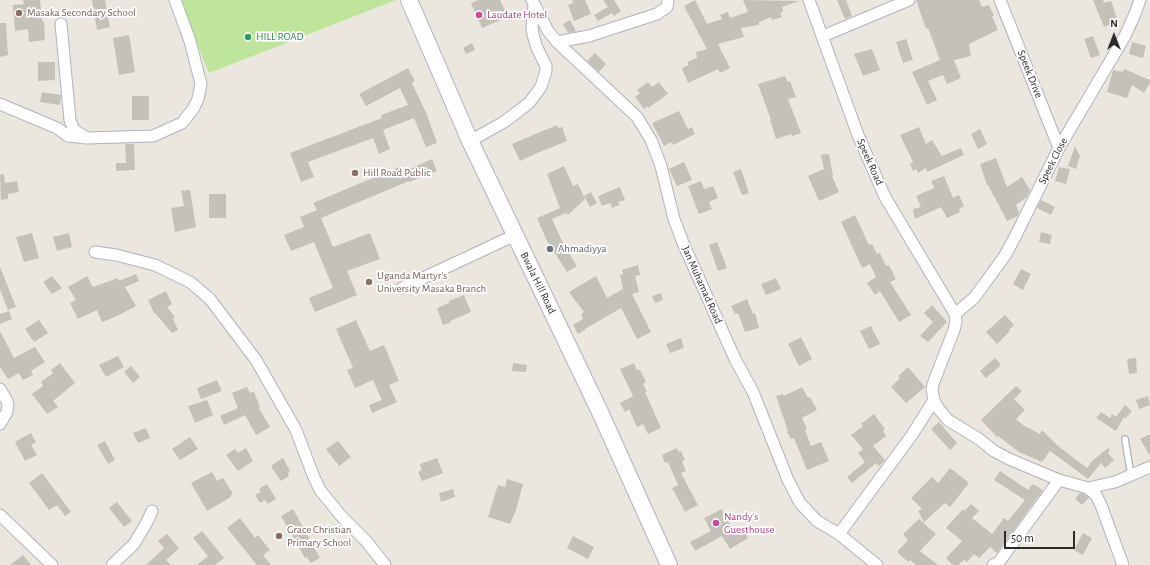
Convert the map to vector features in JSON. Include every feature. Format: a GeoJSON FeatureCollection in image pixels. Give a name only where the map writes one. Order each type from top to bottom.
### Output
{"type":"FeatureCollection","features":[{"type":"Feature","properties":{"kind":"street"},"geometry":{"type":"LineString","coordinates":[[0,104],[57,128],[68,136],[87,138],[153,136],[182,123],[193,109],[198,99],[201,84],[190,41],[175,0]]}},
{"type":"Feature","properties":{"kind":"street","name":"Bwala Hill Road"},"geometry":{"type":"LineString","coordinates":[[410,0],[470,141],[600,412],[669,565]]}},
{"type":"Feature","properties":{"kind":"street"},"geometry":{"type":"LineString","coordinates":[[557,42],[589,36],[657,14],[667,7],[668,0]]}},
{"type":"Feature","properties":{"kind":"street","name":"Speek Road"},"geometry":{"type":"LineString","coordinates":[[809,0],[858,135],[885,196],[955,314]]}},
{"type":"Feature","properties":{"kind":"street"},"geometry":{"type":"LineString","coordinates":[[823,36],[909,0]]}},
{"type":"Feature","properties":{"kind":"street","name":"Speek Drive"},"geometry":{"type":"LineString","coordinates":[[1000,0],[1059,148]]}},
{"type":"Feature","properties":{"kind":"street","name":"Speek Close"},"geometry":{"type":"LineString","coordinates":[[955,314],[974,298],[1004,257],[1059,148],[1124,36],[1140,0]]}},
{"type":"Feature","properties":{"kind":"street"},"geometry":{"type":"LineString","coordinates":[[470,141],[504,122],[529,103],[541,87],[546,66],[537,48],[533,35],[533,2]]}},
{"type":"Feature","properties":{"kind":"street","name":"Jan Muhamad Road"},"geometry":{"type":"LineString","coordinates":[[533,2],[548,31],[557,42],[637,117],[651,140],[661,166],[674,219],[683,243],[735,358],[753,392],[788,480],[800,503],[817,521],[838,534],[877,565]]}},
{"type":"Feature","properties":{"kind":"street"},"geometry":{"type":"LineString","coordinates":[[61,24],[70,120],[74,130],[87,138]]}},
{"type":"Feature","properties":{"kind":"street"},"geometry":{"type":"LineString","coordinates":[[402,288],[515,235]]}},
{"type":"Feature","properties":{"kind":"street"},"geometry":{"type":"LineString","coordinates":[[95,252],[116,255],[155,265],[190,282],[210,299],[256,360],[296,430],[320,490],[366,542],[384,565]]}},
{"type":"Feature","properties":{"kind":"street"},"geometry":{"type":"LineString","coordinates":[[955,314],[956,321],[954,330],[933,384],[932,390],[934,400],[938,408],[948,420],[979,439],[994,451],[1059,480],[1088,488],[1096,495],[1101,505],[1123,565]]}},
{"type":"Feature","properties":{"kind":"street"},"geometry":{"type":"LineString","coordinates":[[0,389],[8,405],[7,412],[0,424]]}},
{"type":"Feature","properties":{"kind":"street"},"geometry":{"type":"LineString","coordinates":[[838,534],[912,435],[934,400]]}},
{"type":"Feature","properties":{"kind":"street"},"geometry":{"type":"LineString","coordinates":[[1088,488],[1115,482],[1150,467]]}},
{"type":"Feature","properties":{"kind":"street"},"geometry":{"type":"LineString","coordinates":[[993,565],[999,562],[1059,480]]}},
{"type":"Feature","properties":{"kind":"street"},"geometry":{"type":"LineString","coordinates":[[112,565],[134,544],[152,511]]}},
{"type":"Feature","properties":{"kind":"street"},"geometry":{"type":"LineString","coordinates":[[0,515],[52,565]]}},
{"type":"Feature","properties":{"kind":"lane"},"geometry":{"type":"LineString","coordinates":[[1126,439],[1131,476]]}},
{"type":"Feature","properties":{"kind":"green space","name":"HILL ROAD"},"geometry":{"type":"Polygon","coordinates":[[[179,0],[396,0],[209,73],[179,0]]]}},
{"type":"Feature","properties":{"kind":"building"},"geometry":{"type":"Polygon","coordinates":[[[23,0],[40,0],[42,21],[44,21],[45,40],[29,42],[28,29],[15,31],[13,5],[24,4],[23,0]]]}},
{"type":"Feature","properties":{"kind":"building"},"geometry":{"type":"Polygon","coordinates":[[[92,0],[105,0],[110,27],[97,30],[92,0]]]}},
{"type":"Feature","properties":{"kind":"building"},"geometry":{"type":"Polygon","coordinates":[[[478,0],[500,0],[508,17],[482,28],[471,3],[478,0]]]}},
{"type":"Feature","properties":{"kind":"building"},"geometry":{"type":"Polygon","coordinates":[[[572,0],[585,0],[591,14],[574,21],[568,5],[573,3],[572,0]]]}},
{"type":"Feature","properties":{"kind":"building"},"geometry":{"type":"Polygon","coordinates":[[[603,0],[614,0],[621,11],[614,16],[612,13],[598,21],[594,15],[608,7],[603,0]]]}},
{"type":"Feature","properties":{"kind":"building"},"geometry":{"type":"Polygon","coordinates":[[[695,0],[707,24],[722,19],[720,15],[728,12],[730,18],[748,12],[743,0],[799,1],[782,7],[783,12],[780,13],[782,17],[772,20],[771,17],[759,22],[759,25],[741,28],[744,37],[718,44],[730,68],[720,73],[718,69],[688,83],[682,68],[689,65],[687,62],[697,58],[696,52],[707,49],[684,6],[695,0]]]}},
{"type":"Feature","properties":{"kind":"building"},"geometry":{"type":"Polygon","coordinates":[[[837,0],[846,0],[852,16],[845,19],[837,0]]]}},
{"type":"Feature","properties":{"kind":"building"},"geometry":{"type":"Polygon","coordinates":[[[916,0],[979,0],[982,7],[989,5],[998,30],[969,44],[971,56],[954,60],[961,78],[947,84],[943,75],[928,81],[937,100],[927,105],[912,72],[940,60],[928,28],[926,29],[916,0]]]}},
{"type":"Feature","properties":{"kind":"building"},"geometry":{"type":"Polygon","coordinates":[[[1093,0],[1103,0],[1104,3],[1111,1],[1118,21],[1104,27],[1093,0]]]}},
{"type":"Feature","properties":{"kind":"building"},"geometry":{"type":"Polygon","coordinates":[[[570,20],[576,31],[568,33],[563,24],[570,20]]]}},
{"type":"Feature","properties":{"kind":"building"},"geometry":{"type":"Polygon","coordinates":[[[0,23],[6,23],[8,55],[0,57],[0,23]]]}},
{"type":"Feature","properties":{"kind":"building"},"geometry":{"type":"Polygon","coordinates":[[[129,35],[135,72],[119,75],[113,38],[129,35]]]}},
{"type":"Feature","properties":{"kind":"building"},"geometry":{"type":"Polygon","coordinates":[[[1093,36],[1100,55],[1091,58],[1084,39],[1093,36]]]}},
{"type":"Feature","properties":{"kind":"building"},"geometry":{"type":"Polygon","coordinates":[[[906,39],[913,60],[903,63],[896,42],[906,39]]]}},
{"type":"Feature","properties":{"kind":"building"},"geometry":{"type":"Polygon","coordinates":[[[1132,42],[1146,46],[1143,58],[1129,54],[1132,42]]]}},
{"type":"Feature","properties":{"kind":"building"},"geometry":{"type":"Polygon","coordinates":[[[472,43],[475,50],[466,54],[463,48],[472,43]]]}},
{"type":"Feature","properties":{"kind":"building"},"geometry":{"type":"Polygon","coordinates":[[[872,49],[880,70],[863,76],[854,54],[872,49]]]}},
{"type":"Feature","properties":{"kind":"building"},"geometry":{"type":"Polygon","coordinates":[[[595,53],[606,64],[599,72],[587,61],[595,53]]]}},
{"type":"Feature","properties":{"kind":"building"},"geometry":{"type":"Polygon","coordinates":[[[38,62],[55,62],[55,80],[38,81],[38,62]]]}},
{"type":"Feature","properties":{"kind":"building"},"geometry":{"type":"Polygon","coordinates":[[[408,68],[415,81],[412,83],[427,115],[437,143],[426,147],[414,118],[383,130],[390,149],[379,154],[373,138],[308,162],[314,177],[301,182],[290,153],[382,118],[381,115],[408,105],[400,88],[366,106],[359,94],[408,68]]]}},
{"type":"Feature","properties":{"kind":"building"},"geometry":{"type":"Polygon","coordinates":[[[1124,69],[1150,80],[1150,83],[1144,93],[1132,85],[1127,98],[1107,92],[1113,70],[1123,72],[1124,69]]]}},
{"type":"Feature","properties":{"kind":"building"},"geometry":{"type":"Polygon","coordinates":[[[785,76],[788,82],[790,81],[796,97],[788,99],[801,133],[792,136],[791,134],[776,139],[758,84],[785,76]]]}},
{"type":"Feature","properties":{"kind":"building"},"geometry":{"type":"Polygon","coordinates":[[[648,82],[652,87],[659,82],[668,94],[648,108],[647,106],[644,109],[635,97],[640,93],[637,90],[648,82]]]}},
{"type":"Feature","properties":{"kind":"building"},"geometry":{"type":"Polygon","coordinates":[[[42,92],[61,95],[60,105],[40,102],[42,92]]]}},
{"type":"Feature","properties":{"kind":"building"},"geometry":{"type":"Polygon","coordinates":[[[132,96],[149,96],[149,120],[132,120],[132,96]]]}},
{"type":"Feature","properties":{"kind":"building"},"geometry":{"type":"Polygon","coordinates":[[[679,111],[688,129],[692,127],[695,134],[673,145],[671,142],[664,146],[652,123],[679,111]]]}},
{"type":"Feature","properties":{"kind":"building"},"geometry":{"type":"Polygon","coordinates":[[[557,125],[558,128],[562,127],[567,141],[520,161],[512,144],[557,125]]]}},
{"type":"Feature","properties":{"kind":"building"},"geometry":{"type":"Polygon","coordinates":[[[919,127],[926,144],[932,140],[942,156],[961,148],[964,155],[927,172],[926,168],[918,173],[916,169],[913,171],[910,164],[913,162],[900,135],[919,127]]]}},
{"type":"Feature","properties":{"kind":"building"},"geometry":{"type":"Polygon","coordinates":[[[980,129],[987,144],[978,149],[971,134],[980,129]]]}},
{"type":"Feature","properties":{"kind":"building"},"geometry":{"type":"Polygon","coordinates":[[[125,144],[134,144],[135,170],[116,171],[116,163],[126,163],[125,144]]]}},
{"type":"Feature","properties":{"kind":"building"},"geometry":{"type":"Polygon","coordinates":[[[1075,146],[1080,156],[1076,169],[1068,166],[1075,146]]]}},
{"type":"Feature","properties":{"kind":"building"},"geometry":{"type":"Polygon","coordinates":[[[829,154],[832,176],[839,192],[819,201],[808,176],[824,169],[821,155],[829,154]]]}},
{"type":"Feature","properties":{"kind":"building"},"geometry":{"type":"Polygon","coordinates":[[[996,158],[1007,187],[1022,177],[1030,190],[1027,197],[1016,205],[1019,212],[1018,216],[1007,221],[987,185],[980,164],[996,158]]]}},
{"type":"Feature","properties":{"kind":"building"},"geometry":{"type":"Polygon","coordinates":[[[432,159],[437,171],[409,181],[321,218],[333,247],[370,233],[380,259],[347,271],[357,295],[315,312],[309,298],[333,288],[314,242],[291,251],[284,235],[304,227],[300,217],[317,210],[313,203],[399,167],[401,173],[432,159]]]}},
{"type":"Feature","properties":{"kind":"building"},"geometry":{"type":"Polygon","coordinates":[[[684,162],[692,180],[677,186],[669,169],[684,162]]]}},
{"type":"Feature","properties":{"kind":"building"},"geometry":{"type":"Polygon","coordinates":[[[564,166],[573,186],[578,184],[585,199],[568,215],[566,213],[552,219],[562,241],[577,266],[567,272],[547,241],[537,218],[560,208],[547,174],[564,166]]]}},
{"type":"Feature","properties":{"kind":"building"},"geometry":{"type":"Polygon","coordinates":[[[1059,167],[1070,169],[1066,184],[1055,181],[1059,167]]]}},
{"type":"Feature","properties":{"kind":"building"},"geometry":{"type":"Polygon","coordinates":[[[741,169],[749,193],[742,195],[733,172],[741,169]]]}},
{"type":"Feature","properties":{"kind":"building"},"geometry":{"type":"Polygon","coordinates":[[[4,174],[5,183],[17,181],[19,192],[8,194],[8,199],[1,200],[0,175],[4,174]]]}},
{"type":"Feature","properties":{"kind":"building"},"geometry":{"type":"Polygon","coordinates":[[[944,176],[953,198],[959,195],[964,206],[959,209],[960,212],[947,218],[941,207],[915,219],[913,209],[921,207],[916,196],[934,188],[931,181],[944,176]]]}},
{"type":"Feature","properties":{"kind":"building"},"geometry":{"type":"Polygon","coordinates":[[[701,181],[704,189],[713,186],[718,198],[709,202],[712,209],[699,214],[688,186],[701,181]]]}},
{"type":"Feature","properties":{"kind":"building"},"geometry":{"type":"Polygon","coordinates":[[[620,187],[625,200],[618,202],[620,205],[612,208],[610,203],[602,206],[598,196],[620,187]]]}},
{"type":"Feature","properties":{"kind":"building"},"geometry":{"type":"Polygon","coordinates":[[[190,190],[196,227],[175,232],[171,208],[184,206],[181,191],[190,190]]]}},
{"type":"Feature","properties":{"kind":"building"},"geometry":{"type":"Polygon","coordinates":[[[591,192],[597,203],[590,207],[584,196],[591,192]]]}},
{"type":"Feature","properties":{"kind":"building"},"geometry":{"type":"Polygon","coordinates":[[[209,194],[226,194],[226,218],[209,218],[209,194]]]}},
{"type":"Feature","properties":{"kind":"building"},"geometry":{"type":"Polygon","coordinates":[[[1041,200],[1055,207],[1051,215],[1037,208],[1041,200]]]}},
{"type":"Feature","properties":{"kind":"building"},"geometry":{"type":"Polygon","coordinates":[[[855,215],[869,245],[872,244],[877,254],[880,253],[886,266],[889,265],[896,279],[890,282],[911,315],[899,322],[880,291],[875,295],[867,283],[876,277],[870,264],[862,268],[841,222],[855,215]]]}},
{"type":"Feature","properties":{"kind":"building"},"geometry":{"type":"Polygon","coordinates":[[[1041,232],[1052,235],[1050,244],[1039,242],[1041,232]]]}},
{"type":"Feature","properties":{"kind":"building"},"geometry":{"type":"Polygon","coordinates":[[[32,233],[39,258],[24,262],[16,237],[32,233]]]}},
{"type":"Feature","properties":{"kind":"building"},"geometry":{"type":"Polygon","coordinates":[[[69,233],[72,247],[57,251],[53,237],[69,233]]]}},
{"type":"Feature","properties":{"kind":"building"},"geometry":{"type":"Polygon","coordinates":[[[717,242],[727,268],[718,271],[709,245],[717,242]]]}},
{"type":"Feature","properties":{"kind":"building"},"geometry":{"type":"Polygon","coordinates":[[[638,265],[640,275],[635,276],[639,292],[632,294],[651,332],[637,339],[621,308],[578,334],[573,325],[583,319],[581,314],[584,312],[569,292],[596,276],[607,298],[623,289],[620,275],[623,274],[622,270],[638,265]]]}},
{"type":"Feature","properties":{"kind":"building"},"geometry":{"type":"Polygon","coordinates":[[[0,267],[16,307],[8,310],[0,289],[0,267]]]}},
{"type":"Feature","properties":{"kind":"building"},"geometry":{"type":"Polygon","coordinates":[[[1021,269],[1031,274],[1023,290],[1013,284],[1021,269]]]}},
{"type":"Feature","properties":{"kind":"building"},"geometry":{"type":"Polygon","coordinates":[[[136,274],[139,281],[125,287],[136,306],[102,322],[97,310],[78,319],[70,303],[76,300],[68,287],[87,276],[93,287],[118,278],[119,281],[136,274]]]}},
{"type":"Feature","properties":{"kind":"building"},"geometry":{"type":"Polygon","coordinates":[[[52,276],[62,288],[52,294],[43,282],[52,276]]]}},
{"type":"Feature","properties":{"kind":"building"},"geometry":{"type":"Polygon","coordinates":[[[776,278],[781,289],[766,295],[761,284],[776,278]]]}},
{"type":"Feature","properties":{"kind":"building"},"geometry":{"type":"Polygon","coordinates":[[[166,291],[172,304],[167,307],[175,317],[173,319],[178,330],[172,333],[154,313],[148,300],[166,291]]]}},
{"type":"Feature","properties":{"kind":"building"},"geometry":{"type":"Polygon","coordinates":[[[661,293],[663,300],[655,303],[652,296],[661,293]]]}},
{"type":"Feature","properties":{"kind":"building"},"geometry":{"type":"Polygon","coordinates":[[[464,295],[471,312],[443,325],[437,308],[464,295]]]}},
{"type":"Feature","properties":{"kind":"building"},"geometry":{"type":"Polygon","coordinates":[[[747,299],[753,314],[755,313],[759,328],[745,332],[738,313],[735,314],[731,306],[747,299]]]}},
{"type":"Feature","properties":{"kind":"building"},"geometry":{"type":"Polygon","coordinates":[[[932,305],[947,322],[928,342],[920,336],[933,322],[924,313],[932,305]]]}},
{"type":"Feature","properties":{"kind":"building"},"geometry":{"type":"Polygon","coordinates":[[[9,311],[12,319],[0,324],[0,314],[9,311]]]}},
{"type":"Feature","properties":{"kind":"building"},"geometry":{"type":"Polygon","coordinates":[[[1005,315],[1014,325],[997,344],[986,332],[1005,315]]]}},
{"type":"Feature","properties":{"kind":"building"},"geometry":{"type":"Polygon","coordinates":[[[39,320],[48,333],[34,342],[25,329],[39,320]]]}},
{"type":"Feature","properties":{"kind":"building"},"geometry":{"type":"Polygon","coordinates":[[[356,320],[370,351],[384,345],[399,381],[389,385],[397,402],[372,413],[369,405],[382,400],[373,380],[355,388],[347,370],[353,368],[336,329],[356,320]]]}},
{"type":"Feature","properties":{"kind":"building"},"geometry":{"type":"Polygon","coordinates":[[[871,326],[880,344],[869,349],[860,331],[871,326]]]}},
{"type":"Feature","properties":{"kind":"building"},"geometry":{"type":"Polygon","coordinates":[[[0,331],[14,358],[35,347],[45,362],[31,371],[33,375],[23,380],[19,373],[8,379],[0,367],[0,331]]]}},
{"type":"Feature","properties":{"kind":"building"},"geometry":{"type":"Polygon","coordinates":[[[801,337],[812,359],[799,366],[788,344],[801,337]]]}},
{"type":"Feature","properties":{"kind":"building"},"geometry":{"type":"Polygon","coordinates":[[[681,338],[684,348],[670,353],[666,344],[681,338]]]}},
{"type":"Feature","properties":{"kind":"building"},"geometry":{"type":"Polygon","coordinates":[[[118,356],[124,367],[106,377],[99,365],[118,356]]]}},
{"type":"Feature","properties":{"kind":"building"},"geometry":{"type":"Polygon","coordinates":[[[995,358],[1001,365],[986,378],[980,371],[995,358]]]}},
{"type":"Feature","properties":{"kind":"building"},"geometry":{"type":"Polygon","coordinates":[[[1136,358],[1137,373],[1129,374],[1127,359],[1136,358]]]}},
{"type":"Feature","properties":{"kind":"building"},"geometry":{"type":"Polygon","coordinates":[[[60,363],[75,383],[53,401],[58,407],[47,414],[32,394],[43,386],[41,382],[53,373],[51,370],[60,363]]]}},
{"type":"Feature","properties":{"kind":"building"},"geometry":{"type":"Polygon","coordinates":[[[513,363],[527,365],[526,372],[512,371],[513,363]]]}},
{"type":"Feature","properties":{"kind":"building"},"geometry":{"type":"Polygon","coordinates":[[[634,363],[637,370],[640,370],[646,382],[643,384],[647,392],[645,392],[661,428],[648,434],[643,424],[637,427],[629,409],[625,412],[620,403],[633,396],[620,369],[634,363]]]}},
{"type":"Feature","properties":{"kind":"building"},"geometry":{"type":"Polygon","coordinates":[[[131,366],[140,377],[133,383],[124,372],[131,366]]]}},
{"type":"Feature","properties":{"kind":"building"},"geometry":{"type":"Polygon","coordinates":[[[908,367],[925,387],[906,403],[891,387],[900,378],[898,376],[908,367]]]}},
{"type":"Feature","properties":{"kind":"building"},"geometry":{"type":"Polygon","coordinates":[[[217,380],[222,391],[201,399],[197,388],[217,380]]]}},
{"type":"Feature","properties":{"kind":"building"},"geometry":{"type":"Polygon","coordinates":[[[1016,386],[1022,391],[1014,399],[1025,410],[1016,419],[1023,425],[1040,434],[1042,430],[1058,446],[1087,468],[1091,462],[1108,448],[1110,450],[1108,453],[1114,460],[1105,468],[1101,463],[1088,479],[1050,451],[1042,462],[1019,452],[998,436],[997,437],[981,420],[1016,386]]]}},
{"type":"Feature","properties":{"kind":"building"},"geometry":{"type":"Polygon","coordinates":[[[247,387],[250,393],[254,392],[260,407],[259,408],[270,427],[256,435],[245,415],[224,425],[220,416],[238,408],[232,393],[247,387]]]}},
{"type":"Feature","properties":{"kind":"building"},"geometry":{"type":"Polygon","coordinates":[[[802,387],[808,398],[810,397],[817,410],[802,418],[807,429],[805,430],[811,446],[821,442],[829,461],[807,470],[794,438],[791,439],[787,432],[788,431],[776,396],[783,394],[784,396],[802,387]]]}},
{"type":"Feature","properties":{"kind":"building"},"geometry":{"type":"Polygon","coordinates":[[[1148,396],[1150,405],[1139,409],[1136,400],[1148,396]]]}},
{"type":"Feature","properties":{"kind":"building"},"geometry":{"type":"Polygon","coordinates":[[[207,400],[213,415],[195,423],[188,406],[207,400]]]}},
{"type":"Feature","properties":{"kind":"building"},"geometry":{"type":"Polygon","coordinates":[[[1125,405],[1132,411],[1126,418],[1124,417],[1116,431],[1096,418],[1101,412],[1110,418],[1112,414],[1116,417],[1125,405]]]}},
{"type":"Feature","properties":{"kind":"building"},"geometry":{"type":"Polygon","coordinates":[[[874,414],[885,429],[883,431],[886,436],[873,446],[885,460],[879,466],[876,463],[852,483],[847,477],[865,462],[858,453],[863,449],[851,435],[863,426],[861,424],[874,414]]]}},
{"type":"Feature","properties":{"kind":"building"},"geometry":{"type":"Polygon","coordinates":[[[939,422],[957,443],[950,450],[931,429],[939,422]]]}},
{"type":"Feature","properties":{"kind":"building"},"geometry":{"type":"Polygon","coordinates":[[[146,428],[150,438],[138,443],[133,433],[146,428]]]}},
{"type":"Feature","properties":{"kind":"building"},"geometry":{"type":"Polygon","coordinates":[[[31,433],[36,442],[31,445],[37,455],[25,461],[15,442],[31,433]]]}},
{"type":"Feature","properties":{"kind":"building"},"geometry":{"type":"Polygon","coordinates":[[[1150,434],[1150,456],[1140,439],[1150,434]]]}},
{"type":"Feature","properties":{"kind":"building"},"geometry":{"type":"Polygon","coordinates":[[[190,437],[198,449],[180,460],[172,449],[190,437]]]}},
{"type":"Feature","properties":{"kind":"building"},"geometry":{"type":"Polygon","coordinates":[[[105,441],[115,460],[108,464],[97,445],[105,441]]]}},
{"type":"Feature","properties":{"kind":"building"},"geometry":{"type":"Polygon","coordinates":[[[338,441],[351,457],[339,466],[326,449],[338,441]]]}},
{"type":"Feature","properties":{"kind":"building"},"geometry":{"type":"Polygon","coordinates":[[[246,448],[253,461],[238,471],[226,455],[235,449],[238,453],[246,448]]]}},
{"type":"Feature","properties":{"kind":"building"},"geometry":{"type":"Polygon","coordinates":[[[677,448],[679,452],[681,451],[685,460],[682,461],[686,471],[681,473],[698,505],[685,512],[672,488],[678,485],[668,462],[665,463],[662,455],[677,448]]]}},
{"type":"Feature","properties":{"kind":"building"},"geometry":{"type":"Polygon","coordinates":[[[283,458],[290,471],[288,473],[289,476],[281,481],[272,468],[272,465],[283,458]]]}},
{"type":"Feature","properties":{"kind":"building"},"geometry":{"type":"Polygon","coordinates":[[[437,458],[443,473],[422,481],[418,472],[422,470],[420,464],[437,458]]]}},
{"type":"Feature","properties":{"kind":"building"},"geometry":{"type":"Polygon","coordinates":[[[950,468],[969,483],[950,507],[945,503],[924,522],[918,511],[922,509],[911,498],[932,477],[938,483],[950,468]]]}},
{"type":"Feature","properties":{"kind":"building"},"geometry":{"type":"Polygon","coordinates":[[[1000,471],[1028,490],[1033,484],[1043,490],[997,553],[990,547],[979,558],[974,554],[967,562],[964,560],[958,565],[953,565],[946,558],[962,541],[946,528],[963,509],[964,511],[971,504],[979,511],[972,518],[992,534],[1004,518],[1008,521],[1025,500],[994,480],[1000,471]]]}},
{"type":"Feature","properties":{"kind":"building"},"geometry":{"type":"Polygon","coordinates":[[[212,472],[217,481],[223,478],[233,494],[230,496],[231,497],[207,511],[191,483],[212,472]]]}},
{"type":"Feature","properties":{"kind":"building"},"geometry":{"type":"Polygon","coordinates":[[[42,473],[71,512],[65,516],[57,505],[49,510],[29,483],[42,473]]]}},
{"type":"Feature","properties":{"kind":"building"},"geometry":{"type":"Polygon","coordinates":[[[507,479],[523,484],[516,510],[510,524],[488,517],[498,485],[505,487],[507,479]]]}},
{"type":"Feature","properties":{"kind":"building"},"geometry":{"type":"Polygon","coordinates":[[[267,484],[276,499],[268,504],[265,500],[260,503],[255,495],[261,492],[259,489],[267,484]]]}},
{"type":"Feature","properties":{"kind":"building"},"geometry":{"type":"Polygon","coordinates":[[[453,489],[455,497],[441,502],[439,493],[453,489]]]}},
{"type":"Feature","properties":{"kind":"building"},"geometry":{"type":"Polygon","coordinates":[[[1080,493],[1085,494],[1089,498],[1082,505],[1075,499],[1080,493]]]}},
{"type":"Feature","properties":{"kind":"building"},"geometry":{"type":"Polygon","coordinates":[[[117,502],[132,521],[124,527],[109,508],[117,502]]]}},
{"type":"Feature","properties":{"kind":"building"},"geometry":{"type":"Polygon","coordinates":[[[293,509],[320,558],[311,563],[307,557],[305,558],[281,516],[293,509]]]}},
{"type":"Feature","properties":{"kind":"building"},"geometry":{"type":"Polygon","coordinates":[[[722,509],[734,532],[742,527],[748,538],[730,549],[722,536],[695,551],[690,542],[711,531],[704,518],[722,509]]]}},
{"type":"Feature","properties":{"kind":"building"},"geometry":{"type":"Polygon","coordinates":[[[240,518],[255,538],[258,535],[270,550],[263,555],[271,565],[257,565],[227,528],[240,518]]]}},
{"type":"Feature","properties":{"kind":"building"},"geometry":{"type":"Polygon","coordinates":[[[919,519],[936,534],[920,551],[938,565],[916,565],[910,560],[908,562],[897,552],[908,540],[903,534],[919,519]]]}},
{"type":"Feature","properties":{"kind":"building"},"geometry":{"type":"Polygon","coordinates":[[[202,531],[224,558],[215,565],[197,565],[208,556],[193,538],[202,531]]]}},
{"type":"Feature","properties":{"kind":"building"},"geometry":{"type":"Polygon","coordinates":[[[1083,533],[1092,538],[1083,555],[1074,550],[1083,533]]]}},
{"type":"Feature","properties":{"kind":"building"},"geometry":{"type":"Polygon","coordinates":[[[167,534],[179,548],[166,560],[171,565],[146,565],[164,548],[158,541],[167,534]]]}},
{"type":"Feature","properties":{"kind":"building"},"geometry":{"type":"Polygon","coordinates":[[[573,536],[594,547],[588,559],[567,548],[573,536]]]}},
{"type":"Feature","properties":{"kind":"building"},"geometry":{"type":"Polygon","coordinates":[[[23,555],[31,565],[10,565],[23,555]]]}},
{"type":"Feature","properties":{"kind":"place","name":"Masaka Secondary School"},"geometry":{"type":"Point","coordinates":[19,13]}},
{"type":"Feature","properties":{"kind":"place","name":"Laudate Hotel"},"geometry":{"type":"Point","coordinates":[479,15]}},
{"type":"Feature","properties":{"kind":"place","name":"HILL ROAD"},"geometry":{"type":"Point","coordinates":[248,37]}},
{"type":"Feature","properties":{"kind":"place","name":"Hill Road Public"},"geometry":{"type":"Point","coordinates":[355,173]}},
{"type":"Feature","properties":{"kind":"place","name":"Ahmadiyya"},"geometry":{"type":"Point","coordinates":[550,249]}},
{"type":"Feature","properties":{"kind":"place","name":"Uganda Martyr's University Masaka Branch"},"geometry":{"type":"Point","coordinates":[369,282]}},
{"type":"Feature","properties":{"kind":"place","name":"Nandy's Guesthouse"},"geometry":{"type":"Point","coordinates":[716,523]}},
{"type":"Feature","properties":{"kind":"place","name":"Grace Christian Primary School"},"geometry":{"type":"Point","coordinates":[279,536]}}]}
